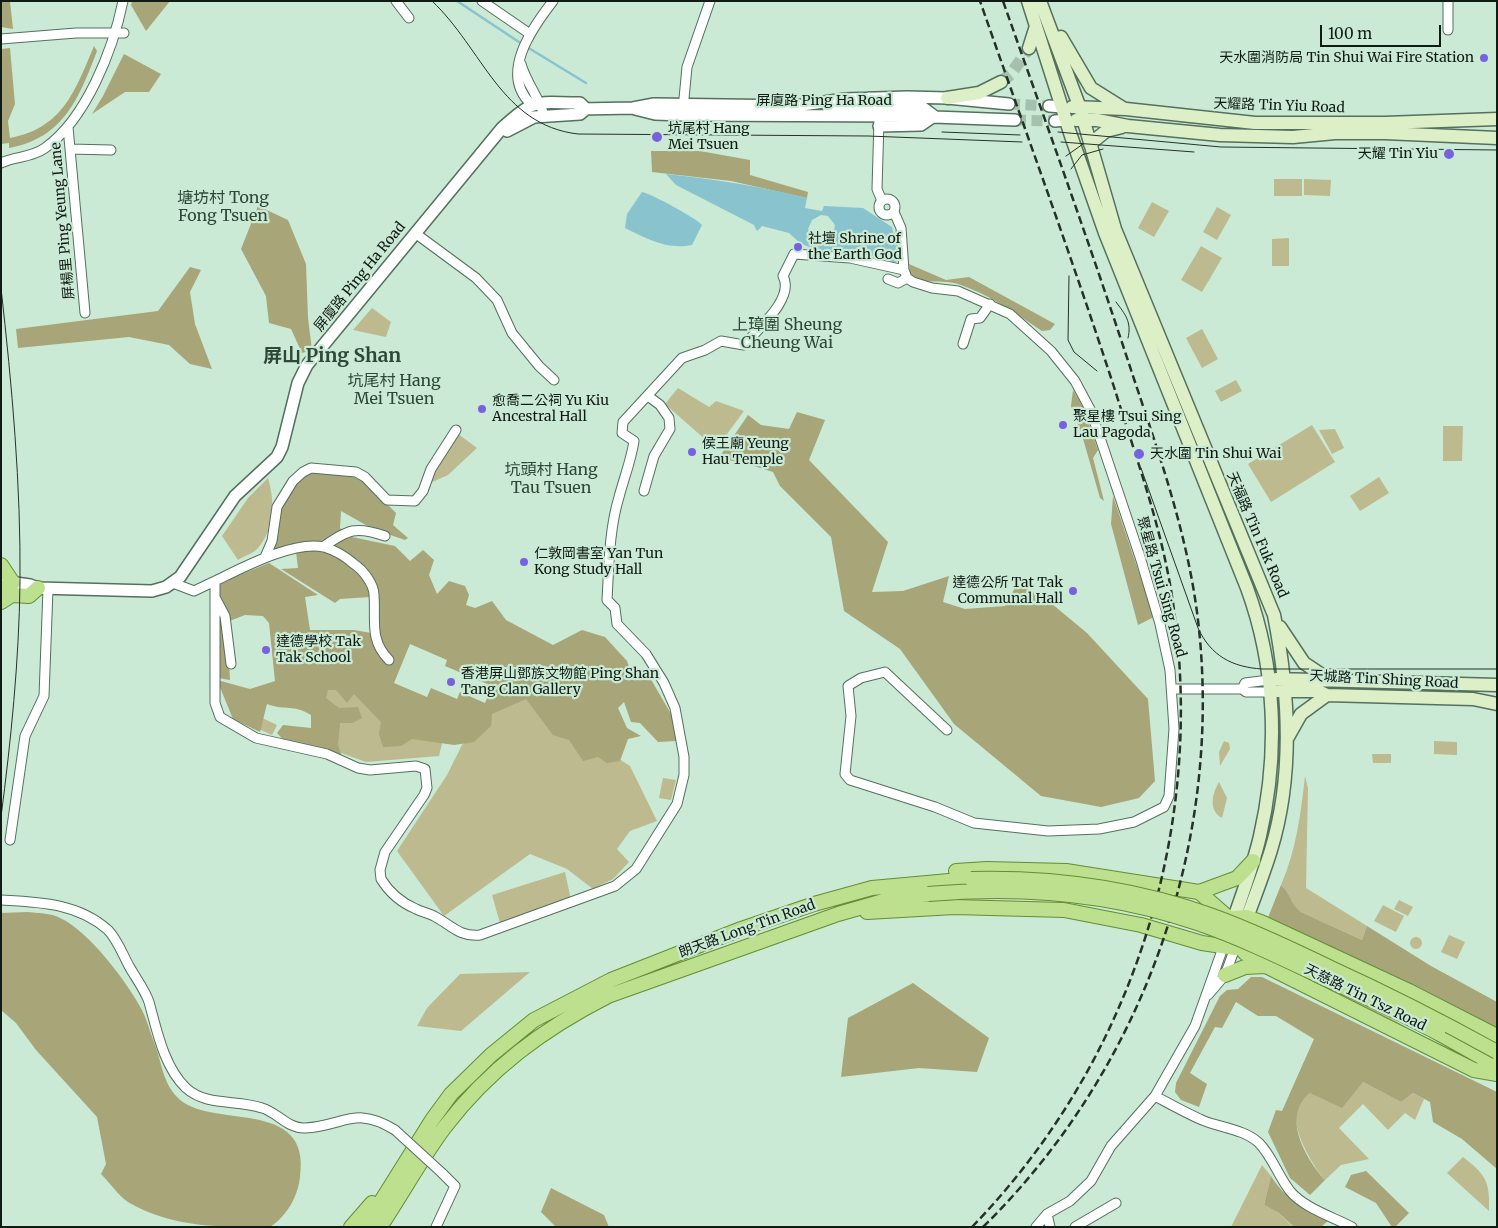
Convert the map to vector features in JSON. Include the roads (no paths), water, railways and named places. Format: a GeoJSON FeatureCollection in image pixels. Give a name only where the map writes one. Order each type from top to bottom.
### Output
{"type":"FeatureCollection","features":[{"type":"Feature","properties":{"kind":"main road"},"geometry":{"type":"LineString","coordinates":[[1028,1],[1036,26],[1055,107]]}},
{"type":"Feature","properties":{"kind":"main road"},"geometry":{"type":"LineString","coordinates":[[1041,1],[1085,82],[1094,91],[1126,109]]}},
{"type":"Feature","properties":{"kind":"main road"},"geometry":{"type":"LineString","coordinates":[[1041,1],[1082,114]]}},
{"type":"Feature","properties":{"kind":"main road"},"geometry":{"type":"LineString","coordinates":[[1029,48],[1036,26]]}},
{"type":"Feature","properties":{"kind":"main road"},"geometry":{"type":"LineString","coordinates":[[947,98],[979,93],[1001,82]]}},
{"type":"Feature","properties":{"kind":"main road","name":"天耀路 Tin Yiu Road"},"geometry":{"type":"LineString","coordinates":[[1055,107],[1097,120],[1128,126],[1253,137],[1293,137],[1335,133],[1497,138]]}},
{"type":"Feature","properties":{"kind":"main road","name":"天福路 Tin Fuk Road"},"geometry":{"type":"LineString","coordinates":[[1055,107],[1152,345],[1258,618],[1269,686],[1272,731],[1270,774],[1260,836],[1235,933]]}},
{"type":"Feature","properties":{"kind":"main road","name":"天耀路 Tin Yiu Road"},"geometry":{"type":"LineString","coordinates":[[1060,121],[1082,114],[1126,109],[1255,123],[1385,123],[1497,119]]}},
{"type":"Feature","properties":{"kind":"main road","name":"天福路 Tin Fuk Road"},"geometry":{"type":"LineString","coordinates":[[1082,114],[1115,229],[1274,615],[1284,685],[1286,742],[1283,790],[1271,850],[1235,933]]}},
{"type":"Feature","properties":{"kind":"main road"},"geometry":{"type":"LineString","coordinates":[[1385,123],[1435,127],[1497,128]]}},
{"type":"Feature","properties":{"kind":"main road"},"geometry":{"type":"LineString","coordinates":[[1090,144],[1106,131],[1128,126]]}},
{"type":"Feature","properties":{"kind":"main road"},"geometry":{"type":"LineString","coordinates":[[1,565],[4,586]]}},
{"type":"Feature","properties":{"kind":"main road"},"geometry":{"type":"LineString","coordinates":[[1,602],[12,595],[29,596],[43,589]]}},
{"type":"Feature","properties":{"kind":"main road"},"geometry":{"type":"LineString","coordinates":[[1274,615],[1291,647],[1304,663],[1332,681]]}},
{"type":"Feature","properties":{"kind":"main road","name":"天城路 Tin Shing Road"},"geometry":{"type":"LineString","coordinates":[[1269,686],[1332,681],[1473,681],[1497,685]]}},
{"type":"Feature","properties":{"kind":"main road"},"geometry":{"type":"LineString","coordinates":[[1473,681],[1483,693],[1497,696]]}},
{"type":"Feature","properties":{"kind":"main road","name":"天城路 Tin Shing Road"},"geometry":{"type":"LineString","coordinates":[[1284,685],[1318,691],[1328,695],[1473,699],[1497,704]]}},
{"type":"Feature","properties":{"kind":"main road"},"geometry":{"type":"LineString","coordinates":[[1286,742],[1297,719],[1308,708],[1328,695]]}},
{"type":"Feature","properties":{"kind":"main road"},"geometry":{"type":"LineString","coordinates":[[872,888],[948,872],[987,869],[1066,871],[1199,892],[1237,878],[1253,861]]}},
{"type":"Feature","properties":{"kind":"main road","name":"朗天路 Long Tin Road"},"geometry":{"type":"LineString","coordinates":[[380,1227],[432,1120],[459,1085],[491,1055],[534,1020],[580,994],[750,926],[814,904],[872,888],[971,879],[1051,881],[1105,888],[1170,903],[1235,933]]}},
{"type":"Feature","properties":{"kind":"main road","name":"朗天路 Long Tin Road"},"geometry":{"type":"LineString","coordinates":[[365,1227],[471,1096],[502,1064],[536,1037],[608,996],[838,914],[894,898],[928,894],[1008,890],[1085,896],[1150,909],[1235,933]]}},
{"type":"Feature","properties":{"kind":"main road"},"geometry":{"type":"LineString","coordinates":[[1199,892],[1266,966],[1474,1070],[1497,1074]]}},
{"type":"Feature","properties":{"kind":"main road"},"geometry":{"type":"LineString","coordinates":[[838,914],[954,907],[1064,910],[1141,925],[1202,943],[1235,933],[1409,991],[1497,1036]]}},
{"type":"Feature","properties":{"kind":"main road","name":"天慈路 Tin Tsz Road"},"geometry":{"type":"LineString","coordinates":[[1235,933],[1409,1005],[1497,1052]]}},
{"type":"Feature","properties":{"kind":"main road","name":"天慈路 Tin Tsz Road"},"geometry":{"type":"LineString","coordinates":[[1235,933],[1405,1016],[1497,1066]]}},
{"type":"Feature","properties":{"kind":"main road"},"geometry":{"type":"LineString","coordinates":[[1225,975],[1245,967],[1266,966]]}},
{"type":"Feature","properties":{"kind":"main road"},"geometry":{"type":"LineString","coordinates":[[351,1227],[402,1182]]}},
{"type":"Feature","properties":{"kind":"main road"},"geometry":{"type":"LineString","coordinates":[[389,1227],[402,1182]]}},
{"type":"Feature","properties":{"kind":"street"},"geometry":{"type":"LineString","coordinates":[[3,159],[33,155],[45,148],[68,127],[80,111],[120,32],[123,1]]}},
{"type":"Feature","properties":{"kind":"street"},"geometry":{"type":"LineString","coordinates":[[396,1],[409,18]]}},
{"type":"Feature","properties":{"kind":"street"},"geometry":{"type":"LineString","coordinates":[[482,1],[529,36]]}},
{"type":"Feature","properties":{"kind":"street"},"geometry":{"type":"LineString","coordinates":[[539,108],[523,95],[517,81],[517,70],[529,36],[553,1]]}},
{"type":"Feature","properties":{"kind":"street"},"geometry":{"type":"LineString","coordinates":[[683,110],[686,67],[710,1]]}},
{"type":"Feature","properties":{"kind":"street"},"geometry":{"type":"LineString","coordinates":[[1448,1],[1448,30]]}},
{"type":"Feature","properties":{"kind":"street"},"geometry":{"type":"LineString","coordinates":[[1,39],[76,33],[120,32]]}},
{"type":"Feature","properties":{"kind":"street","name":"屏廈路 Ping Ha Road"},"geometry":{"type":"LineString","coordinates":[[4,586],[30,585],[43,589],[152,591],[173,583],[186,570],[235,496],[276,457],[282,447],[295,392],[302,374],[414,233],[500,133],[502,128],[539,108],[580,114],[586,109],[633,108],[656,114],[683,110],[806,105],[844,99],[876,110],[947,98],[1009,104]]}},
{"type":"Feature","properties":{"kind":"street","name":"屏廈路 Ping Ha Road"},"geometry":{"type":"LineString","coordinates":[[500,133],[527,119],[539,108]]}},
{"type":"Feature","properties":{"kind":"street","name":"屏廈路 Ping Ha Road"},"geometry":{"type":"LineString","coordinates":[[683,110],[876,110],[934,116],[1015,120]]}},
{"type":"Feature","properties":{"kind":"street"},"geometry":{"type":"LineString","coordinates":[[876,110],[877,189],[882,201],[879,208],[881,212],[888,215],[894,212],[901,228],[905,274],[898,283],[888,279]]}},
{"type":"Feature","properties":{"kind":"street","name":"屏楊里 Ping Yeung Lane"},"geometry":{"type":"LineString","coordinates":[[68,127],[85,313]]}},
{"type":"Feature","properties":{"kind":"street"},"geometry":{"type":"LineString","coordinates":[[70,149],[111,150]]}},
{"type":"Feature","properties":{"kind":"street"},"geometry":{"type":"LineString","coordinates":[[414,233],[476,278],[496,300],[512,333],[539,366],[554,380]]}},
{"type":"Feature","properties":{"kind":"street","name":"聚星路 Tsui Sing Road"},"geometry":{"type":"LineString","coordinates":[[648,396],[682,358],[705,350],[721,341],[744,345],[784,298],[787,283],[783,276],[794,254],[850,258],[905,274],[926,287],[958,291],[1010,314],[1051,351],[1075,381],[1091,411],[1160,624],[1173,689],[1174,729],[1167,802],[1164,807],[1152,813],[1118,826],[1048,832],[974,824],[935,807],[850,780],[845,774],[851,716],[848,686],[861,678],[885,672],[947,730]]}},
{"type":"Feature","properties":{"kind":"street"},"geometry":{"type":"LineString","coordinates":[[963,344],[971,319],[980,318],[990,304]]}},
{"type":"Feature","properties":{"kind":"street"},"geometry":{"type":"LineString","coordinates":[[214,581],[216,599],[213,630],[215,703],[220,716],[256,738],[327,754],[358,768],[370,770],[416,766],[425,769],[427,773],[427,788],[385,852],[380,870],[380,879],[393,894],[416,909],[436,917],[465,935],[480,935],[615,886],[636,869],[674,810],[681,791],[684,775],[684,757],[675,708],[664,683],[646,654],[617,624],[616,608],[607,600],[610,547],[618,498],[630,464],[634,442],[622,433],[623,422],[648,396],[660,405],[669,418],[670,430],[654,456],[644,491]]}},
{"type":"Feature","properties":{"kind":"street"},"geometry":{"type":"LineString","coordinates":[[265,557],[272,541],[278,507],[293,481],[303,472],[311,468],[356,472],[365,477],[387,500],[414,501],[423,491],[431,469],[456,430]]}},
{"type":"Feature","properties":{"kind":"street"},"geometry":{"type":"LineString","coordinates":[[323,547],[344,531],[366,529],[385,536]]}},
{"type":"Feature","properties":{"kind":"street"},"geometry":{"type":"LineString","coordinates":[[173,583],[194,591],[265,557],[304,548],[323,547],[346,558],[361,569],[372,586],[374,595],[374,634],[389,660]]}},
{"type":"Feature","properties":{"kind":"street"},"geometry":{"type":"LineString","coordinates":[[10,840],[25,736],[44,696],[43,589]]}},
{"type":"Feature","properties":{"kind":"street"},"geometry":{"type":"LineString","coordinates":[[216,599],[225,616],[231,664]]}},
{"type":"Feature","properties":{"kind":"street"},"geometry":{"type":"LineString","coordinates":[[1173,689],[1242,689],[1246,683],[1269,686]]}},
{"type":"Feature","properties":{"kind":"street"},"geometry":{"type":"LineString","coordinates":[[1,900],[59,904],[84,914],[109,931],[148,1000],[153,1021],[173,1073],[196,1095],[205,1099],[261,1107],[293,1126],[305,1128],[355,1117],[384,1123],[396,1130],[455,1186],[436,1227]]}},
{"type":"Feature","properties":{"kind":"street"},"geometry":{"type":"LineString","coordinates":[[1036,1227],[1047,1214],[1070,1201],[1091,1181],[1111,1146],[1155,1096],[1180,1055],[1235,933]]}},
{"type":"Feature","properties":{"kind":"street","name":"天福路 Tin Fuk Road"},"geometry":{"type":"LineString","coordinates":[[1225,975],[1235,933]]}},
{"type":"Feature","properties":{"kind":"street"},"geometry":{"type":"LineString","coordinates":[[1206,997],[1225,975]]}},
{"type":"Feature","properties":{"kind":"street"},"geometry":{"type":"LineString","coordinates":[[1155,1096],[1202,1120],[1247,1135],[1259,1143],[1291,1192],[1305,1203],[1352,1227]]}},
{"type":"Feature","properties":{"kind":"street"},"geometry":{"type":"LineString","coordinates":[[1075,1227],[1116,1202]]}},
{"type":"Feature","properties":{"kind":"street"},"geometry":{"type":"LineString","coordinates":[[1047,1214],[1050,1227]]}},
{"type":"Feature","properties":{"kind":"water"},"geometry":{"type":"Polygon","coordinates":[[[666,174],[737,183],[807,198],[805,208],[822,211],[824,206],[863,208],[892,227],[900,258],[895,263],[869,255],[825,254],[800,243],[789,233],[762,226],[757,231],[754,225],[676,185],[666,174]],[[821,215],[812,220],[808,229],[818,240],[826,242],[833,236],[835,225],[828,216],[821,215]]]}},
{"type":"Feature","properties":{"kind":"water"},"geometry":{"type":"Polygon","coordinates":[[[642,192],[674,207],[702,225],[692,245],[665,245],[649,240],[625,228],[627,214],[642,192]]]}},
{"type":"Feature","properties":{"kind":"waterway"},"geometry":{"type":"LineString","coordinates":[[457,1],[522,44]]}},
{"type":"Feature","properties":{"kind":"waterway"},"geometry":{"type":"LineString","coordinates":[[527,47],[586,83]]}},
{"type":"Feature","properties":{"kind":"tunnel"},"geometry":{"type":"LineString","coordinates":[[1001,82],[1011,74],[1029,48]]}},
{"type":"Feature","properties":{"kind":"tunnel"},"geometry":{"type":"LineString","coordinates":[[1009,104],[1049,106]]}},
{"type":"Feature","properties":{"kind":"tunnel"},"geometry":{"type":"LineString","coordinates":[[1015,120],[1055,121]]}},
{"type":"Feature","properties":{"kind":"tram line"},"geometry":{"type":"LineString","coordinates":[[432,1],[450,20],[511,101],[530,116],[552,128],[578,134],[868,136],[1022,142]]}},
{"type":"Feature","properties":{"kind":"tram line"},"geometry":{"type":"LineString","coordinates":[[942,132],[1020,135]]}},
{"type":"Feature","properties":{"kind":"tram line"},"geometry":{"type":"LineString","coordinates":[[1058,132],[1221,147],[1497,150]]}},
{"type":"Feature","properties":{"kind":"tram line"},"geometry":{"type":"LineString","coordinates":[[1061,142],[1194,152]]}},
{"type":"Feature","properties":{"kind":"tram line"},"geometry":{"type":"LineString","coordinates":[[1066,156],[1083,144]]}},
{"type":"Feature","properties":{"kind":"tram line"},"geometry":{"type":"LineString","coordinates":[[1071,169],[1082,155],[1103,149]]}},
{"type":"Feature","properties":{"kind":"tram line"},"geometry":{"type":"LineString","coordinates":[[1069,276],[1068,340],[1074,352],[1097,371]]}},
{"type":"Feature","properties":{"kind":"tram line"},"geometry":{"type":"LineString","coordinates":[[1,288],[15,436],[20,546],[18,642],[14,700],[1,817]]}},
{"type":"Feature","properties":{"kind":"tram line"},"geometry":{"type":"LineString","coordinates":[[1116,302],[1125,314],[1129,327],[1128,338]]}},
{"type":"Feature","properties":{"kind":"tram line"},"geometry":{"type":"LineString","coordinates":[[1141,468],[1198,628],[1209,646],[1232,663],[1262,669],[1497,669]]}},
{"type":"Feature","properties":{"kind":"railway"},"geometry":{"type":"LineString","coordinates":[[972,1227],[1027,1163],[1075,1093],[1114,1019],[1144,942],[1165,861],[1178,778],[1181,694],[1174,610],[1164,553],[1149,497],[1082,290],[980,1]]}},
{"type":"Feature","properties":{"kind":"railway"},"geometry":{"type":"LineString","coordinates":[[983,1227],[1040,1164],[1089,1095],[1130,1022],[1162,944],[1185,864],[1199,781],[1203,697],[1197,612],[1186,552],[1171,492],[1102,282],[1003,1]]}},
{"type":"Feature","properties":{"kind":"place","name":"天水圍消防局 Tin Shui Wai Fire Station"},"geometry":{"type":"Point","coordinates":[1484,58]}},
{"type":"Feature","properties":{"kind":"place","name":"坑尾村 Hang Mei Tsuen"},"geometry":{"type":"Point","coordinates":[657,137]}},
{"type":"Feature","properties":{"kind":"place","name":"天耀 Tin Yiu"},"geometry":{"type":"Point","coordinates":[1449,154]}},
{"type":"Feature","properties":{"kind":"place","name":"社壇 Shrine of the Earth God"},"geometry":{"type":"Point","coordinates":[798,247]}},
{"type":"Feature","properties":{"kind":"place","name":"愈喬二公祠 Yu Kiu Ancestral Hall"},"geometry":{"type":"Point","coordinates":[482,409]}},
{"type":"Feature","properties":{"kind":"place","name":"聚星樓 Tsui Sing Lau Pagoda"},"geometry":{"type":"Point","coordinates":[1063,425]}},
{"type":"Feature","properties":{"kind":"place","name":"侯王廟 Yeung Hau Temple"},"geometry":{"type":"Point","coordinates":[692,452]}},
{"type":"Feature","properties":{"kind":"place","name":"天水圍 Tin Shui Wai"},"geometry":{"type":"Point","coordinates":[1139,454]}},
{"type":"Feature","properties":{"kind":"place","name":"仁敦岡書室 Yan Tun Kong Study Hall"},"geometry":{"type":"Point","coordinates":[524,562]}},
{"type":"Feature","properties":{"kind":"place","name":"達德公所 Tat Tak Communal Hall"},"geometry":{"type":"Point","coordinates":[1073,591]}},
{"type":"Feature","properties":{"kind":"place","name":"達德學校 Tak Tak School"},"geometry":{"type":"Point","coordinates":[266,650]}},
{"type":"Feature","properties":{"kind":"place","name":"香港屏山鄧族文物館 Ping Shan Tang Clan Gallery"},"geometry":{"type":"Point","coordinates":[451,682]}},
{"type":"Feature","properties":{"kind":"district","name":"塘坊村 Tong Fong Tsuen"},"geometry":{"type":"Point","coordinates":[223,207]}},
{"type":"Feature","properties":{"kind":"district","name":"上璋圍 Sheung Cheung Wai"},"geometry":{"type":"Point","coordinates":[787,334]}},
{"type":"Feature","properties":{"kind":"district","name":"屏山 Ping Shan"},"geometry":{"type":"Point","coordinates":[332,357]}},
{"type":"Feature","properties":{"kind":"district","name":"坑尾村 Hang Mei Tsuen"},"geometry":{"type":"Point","coordinates":[394,390]}},
{"type":"Feature","properties":{"kind":"district","name":"坑頭村 Hang Tau Tsuen"},"geometry":{"type":"Point","coordinates":[551,479]}}]}
